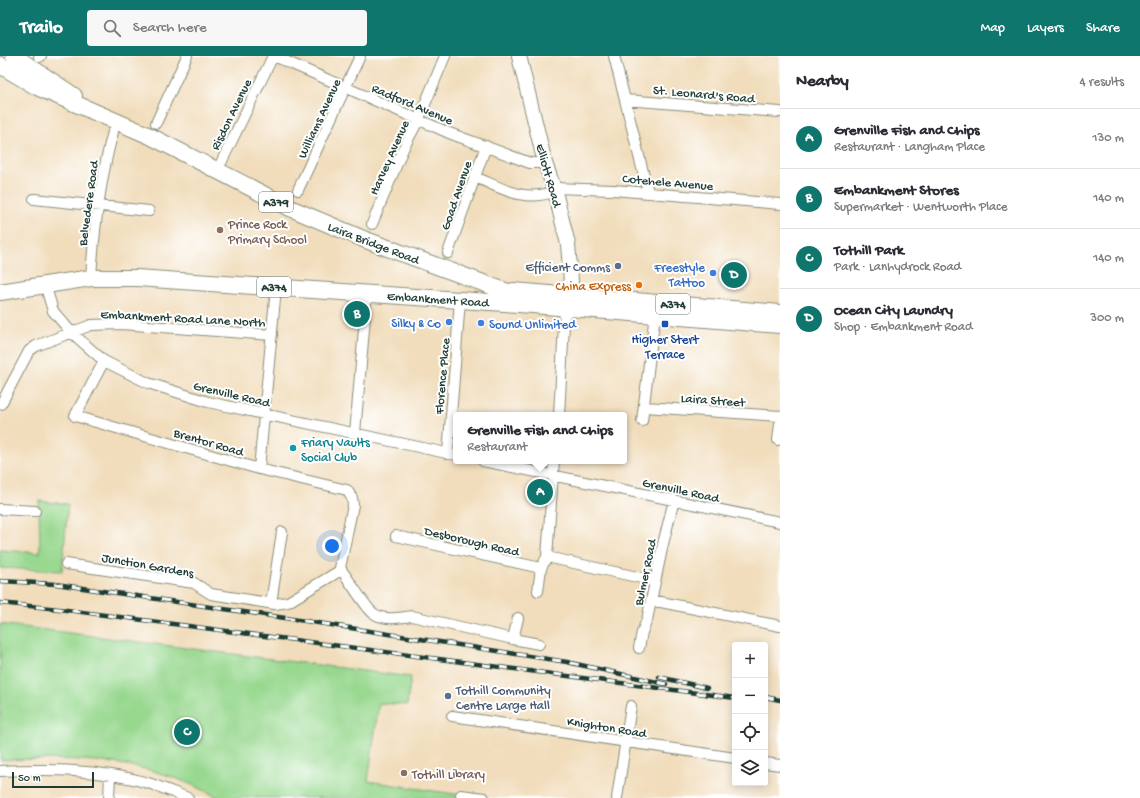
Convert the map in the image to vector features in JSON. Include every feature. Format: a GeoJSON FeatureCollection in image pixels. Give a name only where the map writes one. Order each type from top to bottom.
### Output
{"type":"FeatureCollection","features":[{"type":"Feature","properties":{"kind":"main road","name":"Laira Bridge Road"},"geometry":{"type":"LineString","coordinates":[[6,65],[37,87],[150,136],[257,192],[325,224],[505,291]]}},
{"type":"Feature","properties":{"kind":"main road","name":"Embankment Road"},"geometry":{"type":"LineString","coordinates":[[0,292],[91,278],[137,278],[533,305],[566,301],[780,313]]}},
{"type":"Feature","properties":{"kind":"main road","name":"Embankment Road"},"geometry":{"type":"LineString","coordinates":[[505,291],[655,314],[780,325]]}},
{"type":"Feature","properties":{"kind":"main road","name":"A374"},"geometry":{"type":"LineString","coordinates":[[505,291],[533,305]]}},
{"type":"Feature","properties":{"kind":"street"},"geometry":{"type":"LineString","coordinates":[[156,123],[187,56]]}},
{"type":"Feature","properties":{"kind":"street","name":"Radford Avenue"},"geometry":{"type":"LineString","coordinates":[[273,56],[418,121],[530,163],[545,163]]}},
{"type":"Feature","properties":{"kind":"street","name":"Risdon Avenue"},"geometry":{"type":"LineString","coordinates":[[221,163],[273,56]]}},
{"type":"Feature","properties":{"kind":"street","name":"Williams Avenue"},"geometry":{"type":"LineString","coordinates":[[298,190],[347,89],[360,56]]}},
{"type":"Feature","properties":{"kind":"street","name":"Harvey Avenue"},"geometry":{"type":"LineString","coordinates":[[372,224],[403,149],[418,121],[445,56]]}},
{"type":"Feature","properties":{"kind":"street","name":"Elliott Road"},"geometry":{"type":"LineString","coordinates":[[519,56],[545,163],[554,189],[570,258],[571,281],[566,301]]}},
{"type":"Feature","properties":{"kind":"street"},"geometry":{"type":"LineString","coordinates":[[614,56],[648,192]]}},
{"type":"Feature","properties":{"kind":"street","name":"St. Leonard's Road"},"geometry":{"type":"LineString","coordinates":[[625,100],[780,112]]}},
{"type":"Feature","properties":{"kind":"street","name":"Belvedere Road"},"geometry":{"type":"LineString","coordinates":[[91,278],[93,247],[103,168],[113,132]]}},
{"type":"Feature","properties":{"kind":"street","name":"Goad Avenue"},"geometry":{"type":"LineString","coordinates":[[448,253],[486,146]]}},
{"type":"Feature","properties":{"kind":"street","name":"Cotehele Avenue"},"geometry":{"type":"LineString","coordinates":[[475,177],[521,196],[541,196],[554,189],[648,192],[780,204]]}},
{"type":"Feature","properties":{"kind":"street"},"geometry":{"type":"LineString","coordinates":[[34,199],[149,211]]}},
{"type":"Feature","properties":{"kind":"street","name":"Grenville Road"},"geometry":{"type":"LineString","coordinates":[[45,284],[53,311],[71,332],[104,360],[148,383],[208,402],[452,454]]}},
{"type":"Feature","properties":{"kind":"street"},"geometry":{"type":"LineString","coordinates":[[259,469],[276,288]]}},
{"type":"Feature","properties":{"kind":"street"},"geometry":{"type":"LineString","coordinates":[[355,433],[367,294]]}},
{"type":"Feature","properties":{"kind":"street","name":"Florence Place"},"geometry":{"type":"LineString","coordinates":[[454,412],[460,300]]}},
{"type":"Feature","properties":{"kind":"street"},"geometry":{"type":"LineString","coordinates":[[559,412],[566,301]]}},
{"type":"Feature","properties":{"kind":"street"},"geometry":{"type":"LineString","coordinates":[[642,421],[645,407],[655,314]]}},
{"type":"Feature","properties":{"kind":"street","name":"Embankment Road Lane North"},"geometry":{"type":"LineString","coordinates":[[1,404],[29,351],[36,346],[91,325],[121,324],[272,335]]}},
{"type":"Feature","properties":{"kind":"street","name":"Brentor Road"},"geometry":{"type":"LineString","coordinates":[[104,360],[75,416],[259,469],[347,490],[352,498],[353,506],[340,568],[341,570]]}},
{"type":"Feature","properties":{"kind":"street","name":"Laira Street"},"geometry":{"type":"LineString","coordinates":[[645,407],[780,416]]}},
{"type":"Feature","properties":{"kind":"street"},"geometry":{"type":"LineString","coordinates":[[778,440],[780,424]]}},
{"type":"Feature","properties":{"kind":"street","name":"Florence Place"},"geometry":{"type":"LineString","coordinates":[[452,454],[453,432]]}},
{"type":"Feature","properties":{"kind":"street","name":"Grenville Road"},"geometry":{"type":"LineString","coordinates":[[497,464],[780,522]]}},
{"type":"Feature","properties":{"kind":"street"},"geometry":{"type":"LineString","coordinates":[[538,591],[542,568],[547,557],[554,464]]}},
{"type":"Feature","properties":{"kind":"street","name":"Bulmer Road"},"geometry":{"type":"LineString","coordinates":[[638,648],[652,600],[674,500]]}},
{"type":"Feature","properties":{"kind":"street"},"geometry":{"type":"LineString","coordinates":[[0,509],[35,511]]}},
{"type":"Feature","properties":{"kind":"street"},"geometry":{"type":"LineString","coordinates":[[271,603],[282,532]]}},
{"type":"Feature","properties":{"kind":"street","name":"Desborough Road"},"geometry":{"type":"LineString","coordinates":[[396,536],[542,568]]}},
{"type":"Feature","properties":{"kind":"street"},"geometry":{"type":"LineString","coordinates":[[547,557],[655,581]]}},
{"type":"Feature","properties":{"kind":"street","name":"Junction Gardens"},"geometry":{"type":"LineString","coordinates":[[66,564],[194,583],[211,594],[271,603],[288,602],[341,570]]}},
{"type":"Feature","properties":{"kind":"street"},"geometry":{"type":"LineString","coordinates":[[341,570],[373,613],[385,618],[412,616],[469,630],[539,644]]}},
{"type":"Feature","properties":{"kind":"street"},"geometry":{"type":"LineString","coordinates":[[652,600],[780,626]]}},
{"type":"Feature","properties":{"kind":"street"},"geometry":{"type":"LineString","coordinates":[[513,638],[518,618]]}},
{"type":"Feature","properties":{"kind":"street"},"geometry":{"type":"LineString","coordinates":[[617,798],[631,706]]}},
{"type":"Feature","properties":{"kind":"street","name":"Knighton Road"},"geometry":{"type":"LineString","coordinates":[[452,716],[732,758]]}},
{"type":"Feature","properties":{"kind":"street"},"geometry":{"type":"LineString","coordinates":[[768,763],[780,765]]}},
{"type":"Feature","properties":{"kind":"street"},"geometry":{"type":"LineString","coordinates":[[0,771],[49,769],[110,775],[147,782],[188,798]]}},
{"type":"Feature","properties":{"kind":"street"},"geometry":{"type":"LineString","coordinates":[[109,798],[110,775]]}},
{"type":"Feature","properties":{"kind":"street"},"geometry":{"type":"LineString","coordinates":[[462,795],[484,798]]}},
{"type":"Feature","properties":{"kind":"green space"},"geometry":{"type":"Polygon","coordinates":[[[39,501],[68,504],[62,571],[0,568],[0,550],[40,553],[39,501]]]}},
{"type":"Feature","properties":{"kind":"green space"},"geometry":{"type":"Polygon","coordinates":[[[0,624],[411,677],[407,705],[379,703],[368,781],[461,795],[461,798],[219,798],[165,774],[138,767],[86,760],[0,760],[0,624]]]}},
{"type":"Feature","properties":{"kind":"railway"},"geometry":{"type":"LineString","coordinates":[[0,581],[56,584],[312,622],[567,662],[666,684]]}},
{"type":"Feature","properties":{"kind":"railway"},"geometry":{"type":"LineString","coordinates":[[0,603],[59,609],[732,698]]}},
{"type":"Feature","properties":{"kind":"railway"},"geometry":{"type":"LineString","coordinates":[[659,677],[707,688]]}},
{"type":"Feature","properties":{"kind":"railway"},"geometry":{"type":"LineString","coordinates":[[768,698],[780,700]]}},
{"type":"Feature","properties":{"kind":"place","name":"Prince Rock Primary School"},"geometry":{"type":"Point","coordinates":[220,230]}},
{"type":"Feature","properties":{"kind":"place","name":"Efficient Comms"},"geometry":{"type":"Point","coordinates":[618,266]}},
{"type":"Feature","properties":{"kind":"place","name":"Freestyle Tattoo"},"geometry":{"type":"Point","coordinates":[713,273]}},
{"type":"Feature","properties":{"kind":"place","name":"Ocean City Laundry"},"geometry":{"type":"Point","coordinates":[734,275]}},
{"type":"Feature","properties":{"kind":"place","name":"China Express"},"geometry":{"type":"Point","coordinates":[639,285]}},
{"type":"Feature","properties":{"kind":"place","name":"Embankment Stores"},"geometry":{"type":"Point","coordinates":[357,314]}},
{"type":"Feature","properties":{"kind":"place","name":"Silky & Co"},"geometry":{"type":"Point","coordinates":[449,322]}},
{"type":"Feature","properties":{"kind":"place","name":"Sound Unlimited"},"geometry":{"type":"Point","coordinates":[481,323]}},
{"type":"Feature","properties":{"kind":"place","name":"Higher Stert Terrace"},"geometry":{"type":"Point","coordinates":[665,324]}},
{"type":"Feature","properties":{"kind":"place","name":"Friary Vaults Social Club"},"geometry":{"type":"Point","coordinates":[293,448]}},
{"type":"Feature","properties":{"kind":"place","name":"Grenville Fish and Chips"},"geometry":{"type":"Point","coordinates":[540,492]}},
{"type":"Feature","properties":{"kind":"place","name":"Tothill Community Centre Large Hall"},"geometry":{"type":"Point","coordinates":[448,696]}},
{"type":"Feature","properties":{"kind":"place","name":"Tothill Park"},"geometry":{"type":"Point","coordinates":[187,732]}},
{"type":"Feature","properties":{"kind":"place","name":"Tothill Library"},"geometry":{"type":"Point","coordinates":[404,773]}}]}
